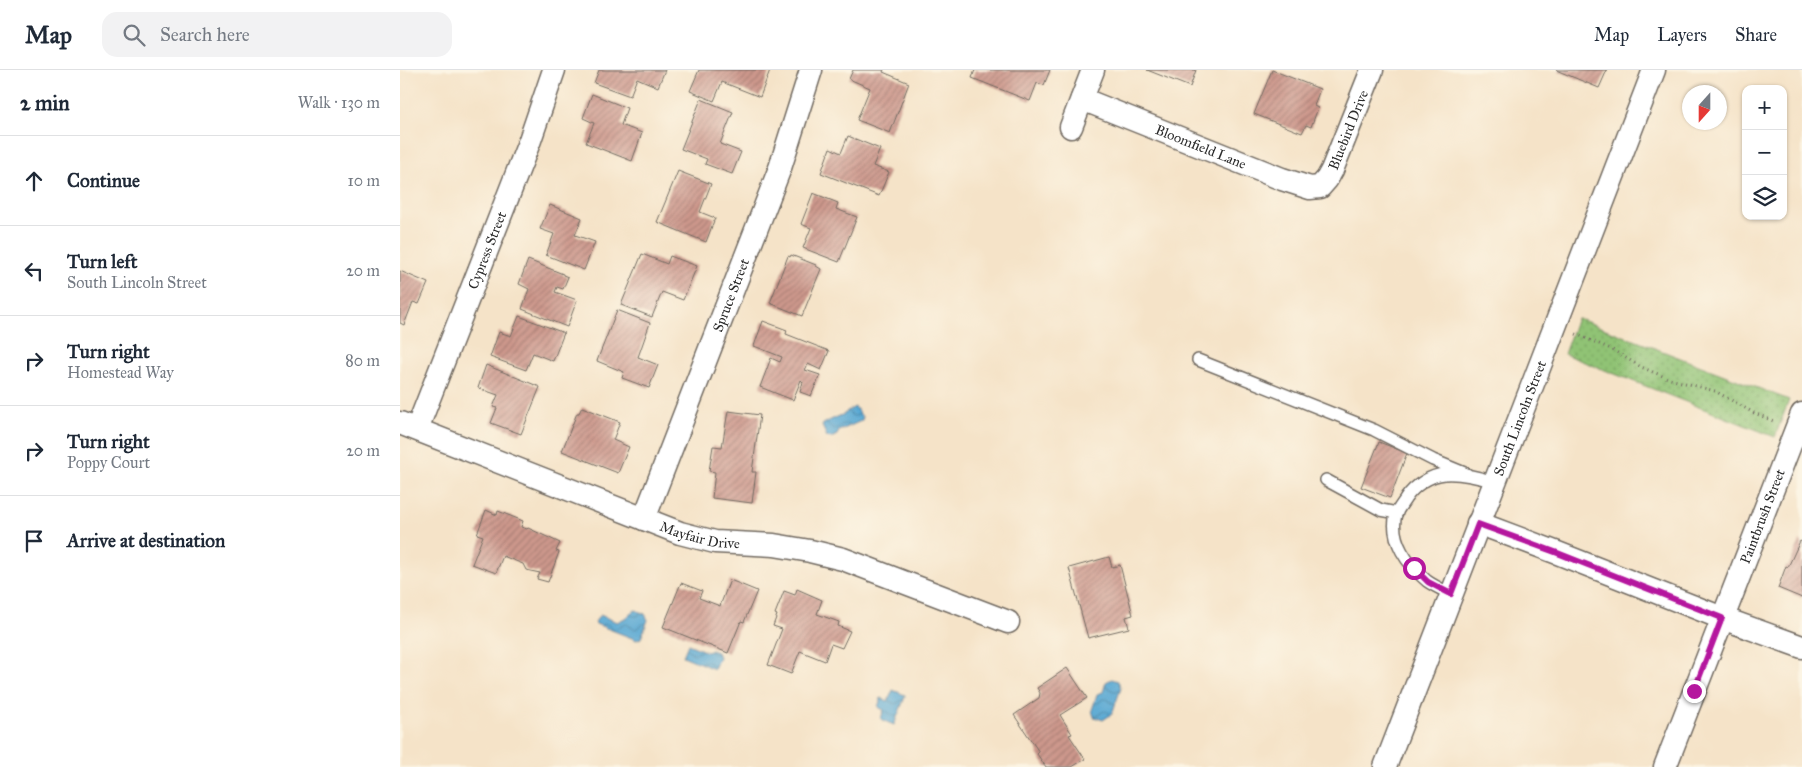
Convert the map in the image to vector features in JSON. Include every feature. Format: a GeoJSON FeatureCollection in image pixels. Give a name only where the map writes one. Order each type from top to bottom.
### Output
{"type":"FeatureCollection","features":[{"type":"Feature","properties":{"kind":"street","name":"Cypress Street"},"geometry":{"type":"LineString","coordinates":[[408,426],[530,140],[554,70]]}},
{"type":"Feature","properties":{"kind":"street","name":"Spruce Street"},"geometry":{"type":"LineString","coordinates":[[644,519],[780,168],[811,70]]}},
{"type":"Feature","properties":{"kind":"street"},"geometry":{"type":"LineString","coordinates":[[1071,127],[1093,70]]}},
{"type":"Feature","properties":{"kind":"street","name":"Bluebird Drive"},"geometry":{"type":"LineString","coordinates":[[1320,187],[1332,170],[1372,70]]}},
{"type":"Feature","properties":{"kind":"street","name":"South Lincoln Street"},"geometry":{"type":"LineString","coordinates":[[1385,767],[1654,70]]}},
{"type":"Feature","properties":{"kind":"street","name":"Bloomfield Lane"},"geometry":{"type":"LineString","coordinates":[[1082,99],[1282,179],[1310,188],[1320,187]]}},
{"type":"Feature","properties":{"kind":"street","name":"Paintbrush Street"},"geometry":{"type":"LineString","coordinates":[[1665,767],[1802,414]]}},
{"type":"Feature","properties":{"kind":"street","name":"Mayfair Drive"},"geometry":{"type":"LineString","coordinates":[[408,426],[680,533],[715,542],[774,545],[843,559],[1008,622]]}},
{"type":"Feature","properties":{"kind":"street"},"geometry":{"type":"LineString","coordinates":[[1478,524],[1802,647]]}},
{"type":"Feature","properties":{"kind":"lane"},"geometry":{"type":"LineString","coordinates":[[1198,360],[1374,430],[1433,460],[1467,474],[1494,482]]}},
{"type":"Feature","properties":{"kind":"lane"},"geometry":{"type":"LineString","coordinates":[[1451,594],[1428,582],[1414,568],[1398,546],[1394,527],[1397,513],[1409,494],[1423,482],[1443,474],[1467,474]]}},
{"type":"Feature","properties":{"kind":"lane"},"geometry":{"type":"LineString","coordinates":[[1326,480],[1381,510],[1397,513]]}},
{"type":"Feature","properties":{"kind":"path"},"geometry":{"type":"LineString","coordinates":[[1576,334],[1611,349],[1641,367],[1670,379],[1715,391],[1754,413],[1779,423]]}},
{"type":"Feature","properties":{"kind":"green space"},"geometry":{"type":"Polygon","coordinates":[[[1577,318],[1789,400],[1775,437],[1564,354],[1577,318]]]}},
{"type":"Feature","properties":{"kind":"water"},"geometry":{"type":"Polygon","coordinates":[[[855,407],[863,418],[861,421],[839,431],[837,435],[831,438],[827,437],[822,426],[824,423],[855,407]]]}},
{"type":"Feature","properties":{"kind":"water"},"geometry":{"type":"Polygon","coordinates":[[[636,610],[645,614],[648,620],[641,638],[637,640],[595,622],[600,615],[617,622],[636,610]]]}},
{"type":"Feature","properties":{"kind":"water"},"geometry":{"type":"Polygon","coordinates":[[[688,644],[707,652],[711,650],[717,652],[719,657],[714,669],[683,656],[688,644]]]}},
{"type":"Feature","properties":{"kind":"water"},"geometry":{"type":"Polygon","coordinates":[[[1112,679],[1118,681],[1121,688],[1112,714],[1103,720],[1094,717],[1092,710],[1097,694],[1103,692],[1106,682],[1112,679]]]}},
{"type":"Feature","properties":{"kind":"water"},"geometry":{"type":"Polygon","coordinates":[[[893,690],[905,695],[894,725],[882,720],[884,710],[878,707],[881,698],[888,701],[893,690]]]}},
{"type":"Feature","properties":{"kind":"building"},"geometry":{"type":"Polygon","coordinates":[[[599,70],[665,70],[658,87],[637,78],[630,96],[594,83],[599,70]]]}},
{"type":"Feature","properties":{"kind":"building"},"geometry":{"type":"Polygon","coordinates":[[[699,70],[770,70],[760,97],[722,82],[714,101],[690,91],[699,70]]]}},
{"type":"Feature","properties":{"kind":"building"},"geometry":{"type":"Polygon","coordinates":[[[853,70],[884,70],[883,72],[909,83],[890,133],[857,120],[870,88],[849,79],[853,70]]]}},
{"type":"Feature","properties":{"kind":"building"},"geometry":{"type":"Polygon","coordinates":[[[975,70],[1050,70],[1044,85],[1037,83],[1030,101],[972,78],[975,70]]]}},
{"type":"Feature","properties":{"kind":"building"},"geometry":{"type":"Polygon","coordinates":[[[1147,70],[1196,70],[1190,87],[1147,70]]]}},
{"type":"Feature","properties":{"kind":"building"},"geometry":{"type":"Polygon","coordinates":[[[1272,70],[1320,89],[1314,106],[1318,108],[1311,127],[1306,125],[1302,133],[1254,114],[1272,70]]]}},
{"type":"Feature","properties":{"kind":"building"},"geometry":{"type":"Polygon","coordinates":[[[1556,70],[1607,70],[1599,88],[1556,70]]]}},
{"type":"Feature","properties":{"kind":"building"},"geometry":{"type":"Polygon","coordinates":[[[592,94],[627,108],[621,125],[642,133],[632,161],[586,143],[594,123],[583,118],[592,94]]]}},
{"type":"Feature","properties":{"kind":"building"},"geometry":{"type":"Polygon","coordinates":[[[701,99],[733,112],[720,144],[741,152],[732,174],[705,164],[707,159],[681,149],[701,99]]]}},
{"type":"Feature","properties":{"kind":"building"},"geometry":{"type":"Polygon","coordinates":[[[848,136],[880,149],[873,166],[889,172],[879,196],[821,173],[830,148],[841,153],[848,136]]]}},
{"type":"Feature","properties":{"kind":"building"},"geometry":{"type":"Polygon","coordinates":[[[678,171],[711,184],[700,212],[715,218],[706,242],[657,222],[678,171]]]}},
{"type":"Feature","properties":{"kind":"building"},"geometry":{"type":"Polygon","coordinates":[[[813,193],[838,203],[836,209],[857,217],[839,262],[803,248],[811,228],[801,224],[813,193]]]}},
{"type":"Feature","properties":{"kind":"building"},"geometry":{"type":"Polygon","coordinates":[[[550,205],[582,218],[575,235],[595,242],[584,270],[546,255],[554,234],[540,229],[550,205]]]}},
{"type":"Feature","properties":{"kind":"building"},"geometry":{"type":"Polygon","coordinates":[[[642,254],[667,264],[670,256],[697,266],[683,300],[662,292],[652,317],[621,305],[642,254]]]}},
{"type":"Feature","properties":{"kind":"building"},"geometry":{"type":"Polygon","coordinates":[[[791,255],[816,265],[821,269],[802,316],[770,303],[788,256],[790,257],[791,255]]]}},
{"type":"Feature","properties":{"kind":"building"},"geometry":{"type":"Polygon","coordinates":[[[528,260],[568,277],[563,289],[557,287],[555,292],[577,300],[567,327],[522,309],[529,289],[519,284],[528,260]]]}},
{"type":"Feature","properties":{"kind":"building"},"geometry":{"type":"Polygon","coordinates":[[[400,271],[428,283],[419,304],[413,302],[404,325],[400,323],[400,271]]]}},
{"type":"Feature","properties":{"kind":"building"},"geometry":{"type":"Polygon","coordinates":[[[617,310],[650,323],[638,357],[658,365],[649,388],[622,378],[624,372],[597,361],[617,310]]]}},
{"type":"Feature","properties":{"kind":"building"},"geometry":{"type":"Polygon","coordinates":[[[519,316],[564,333],[553,361],[533,353],[526,370],[490,357],[499,332],[511,336],[519,316]]]}},
{"type":"Feature","properties":{"kind":"building"},"geometry":{"type":"Polygon","coordinates":[[[763,321],[787,330],[786,334],[829,351],[821,370],[808,364],[805,370],[820,375],[811,396],[800,392],[803,382],[801,380],[793,400],[760,387],[771,358],[780,362],[782,357],[754,346],[763,321]]]}},
{"type":"Feature","properties":{"kind":"building"},"geometry":{"type":"Polygon","coordinates":[[[486,365],[540,387],[521,434],[491,423],[497,408],[493,407],[498,395],[478,388],[486,365]]]}},
{"type":"Feature","properties":{"kind":"building"},"geometry":{"type":"Polygon","coordinates":[[[582,407],[620,422],[613,440],[629,447],[618,473],[562,451],[577,413],[579,413],[582,407]]]}},
{"type":"Feature","properties":{"kind":"building"},"geometry":{"type":"Polygon","coordinates":[[[728,411],[760,415],[752,472],[756,472],[752,503],[712,498],[715,472],[709,471],[713,446],[722,447],[728,411]]]}},
{"type":"Feature","properties":{"kind":"building"},"geometry":{"type":"Polygon","coordinates":[[[1379,442],[1407,453],[1390,498],[1361,487],[1379,442]]]}},
{"type":"Feature","properties":{"kind":"building"},"geometry":{"type":"Polygon","coordinates":[[[486,510],[497,515],[498,511],[523,521],[521,527],[528,528],[560,543],[556,551],[559,552],[548,582],[537,579],[540,573],[526,570],[523,564],[503,556],[496,573],[472,564],[483,536],[477,534],[486,510]]]}},
{"type":"Feature","properties":{"kind":"building"},"geometry":{"type":"Polygon","coordinates":[[[1800,541],[1802,542],[1802,598],[1778,588],[1786,566],[1788,567],[1800,541]]]}},
{"type":"Feature","properties":{"kind":"building"},"geometry":{"type":"Polygon","coordinates":[[[1109,557],[1112,567],[1120,565],[1133,615],[1126,617],[1129,628],[1088,638],[1069,568],[1109,557]]]}},
{"type":"Feature","properties":{"kind":"building"},"geometry":{"type":"Polygon","coordinates":[[[730,580],[757,591],[744,622],[741,621],[728,653],[663,627],[681,583],[702,591],[699,598],[720,606],[730,580]]]}},
{"type":"Feature","properties":{"kind":"building"},"geometry":{"type":"Polygon","coordinates":[[[797,589],[822,600],[817,614],[839,622],[838,626],[850,631],[842,648],[831,644],[825,661],[800,651],[791,674],[768,665],[782,629],[773,626],[777,615],[775,614],[784,591],[795,595],[797,589]]]}},
{"type":"Feature","properties":{"kind":"building"},"geometry":{"type":"Polygon","coordinates":[[[1067,668],[1087,698],[1060,715],[1072,734],[1069,735],[1085,759],[1072,767],[1046,767],[1037,754],[1039,752],[1014,715],[1039,698],[1040,693],[1037,688],[1067,668]]]}},
{"type":"Feature","properties":{"kind":"route"},"geometry":{"type":"LineString","coordinates":[[1414,568],[1428,582],[1451,594],[1478,524],[1555,552],[1722,618],[1694,691]]}}]}
